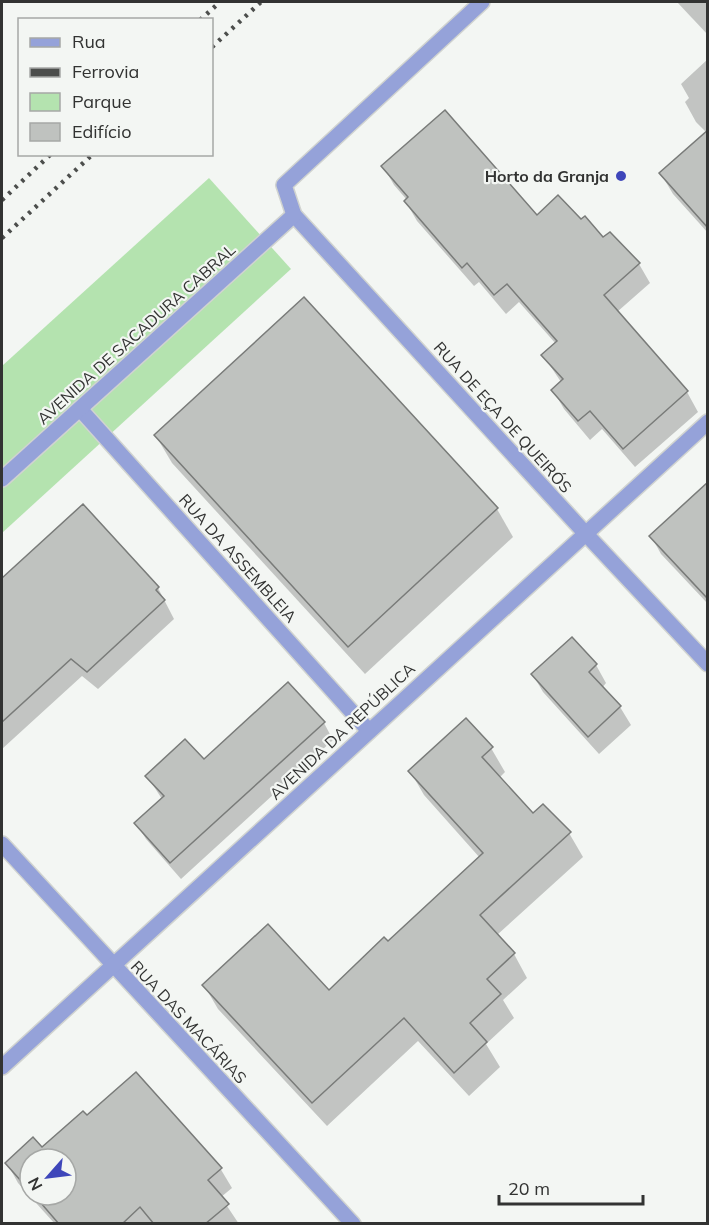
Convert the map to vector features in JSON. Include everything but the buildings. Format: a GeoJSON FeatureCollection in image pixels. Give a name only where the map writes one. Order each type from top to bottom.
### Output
{"type":"FeatureCollection","features":[{"type":"Feature","properties":{"kind":"street","name":"RUA DE EÇA DE QUEIRÓS"},"geometry":{"type":"LineString","coordinates":[[482,2],[284,185],[294,215],[708,664]]}},
{"type":"Feature","properties":{"kind":"street","name":"AVENIDA DE SACADURA CABRAL"},"geometry":{"type":"LineString","coordinates":[[2,479],[294,215]]}},
{"type":"Feature","properties":{"kind":"street","name":"RUA DA ASSEMBLEIA"},"geometry":{"type":"LineString","coordinates":[[80,409],[369,731]]}},
{"type":"Feature","properties":{"kind":"street","name":"AVENIDA DA REPÚBLICA"},"geometry":{"type":"LineString","coordinates":[[2,1067],[708,422]]}},
{"type":"Feature","properties":{"kind":"street","name":"RUA DAS MACÁRIAS"},"geometry":{"type":"LineString","coordinates":[[2,844],[353,1224]]}},
{"type":"Feature","properties":{"kind":"green space"},"geometry":{"type":"Polygon","coordinates":[[[209,178],[291,269],[2,533],[2,366],[209,178]]]}},
{"type":"Feature","properties":{"kind":"railway"},"geometry":{"type":"LineString","coordinates":[[202,18],[220,2]]}},
{"type":"Feature","properties":{"kind":"railway"},"geometry":{"type":"LineString","coordinates":[[213,46],[261,2]]}},
{"type":"Feature","properties":{"kind":"railway"},"geometry":{"type":"LineString","coordinates":[[2,200],[49,156]]}},
{"type":"Feature","properties":{"kind":"railway"},"geometry":{"type":"LineString","coordinates":[[2,238],[91,156]]}},
{"type":"Feature","properties":{"kind":"place","name":"Horto da Granja"},"geometry":{"type":"Point","coordinates":[621,176]}}]}
